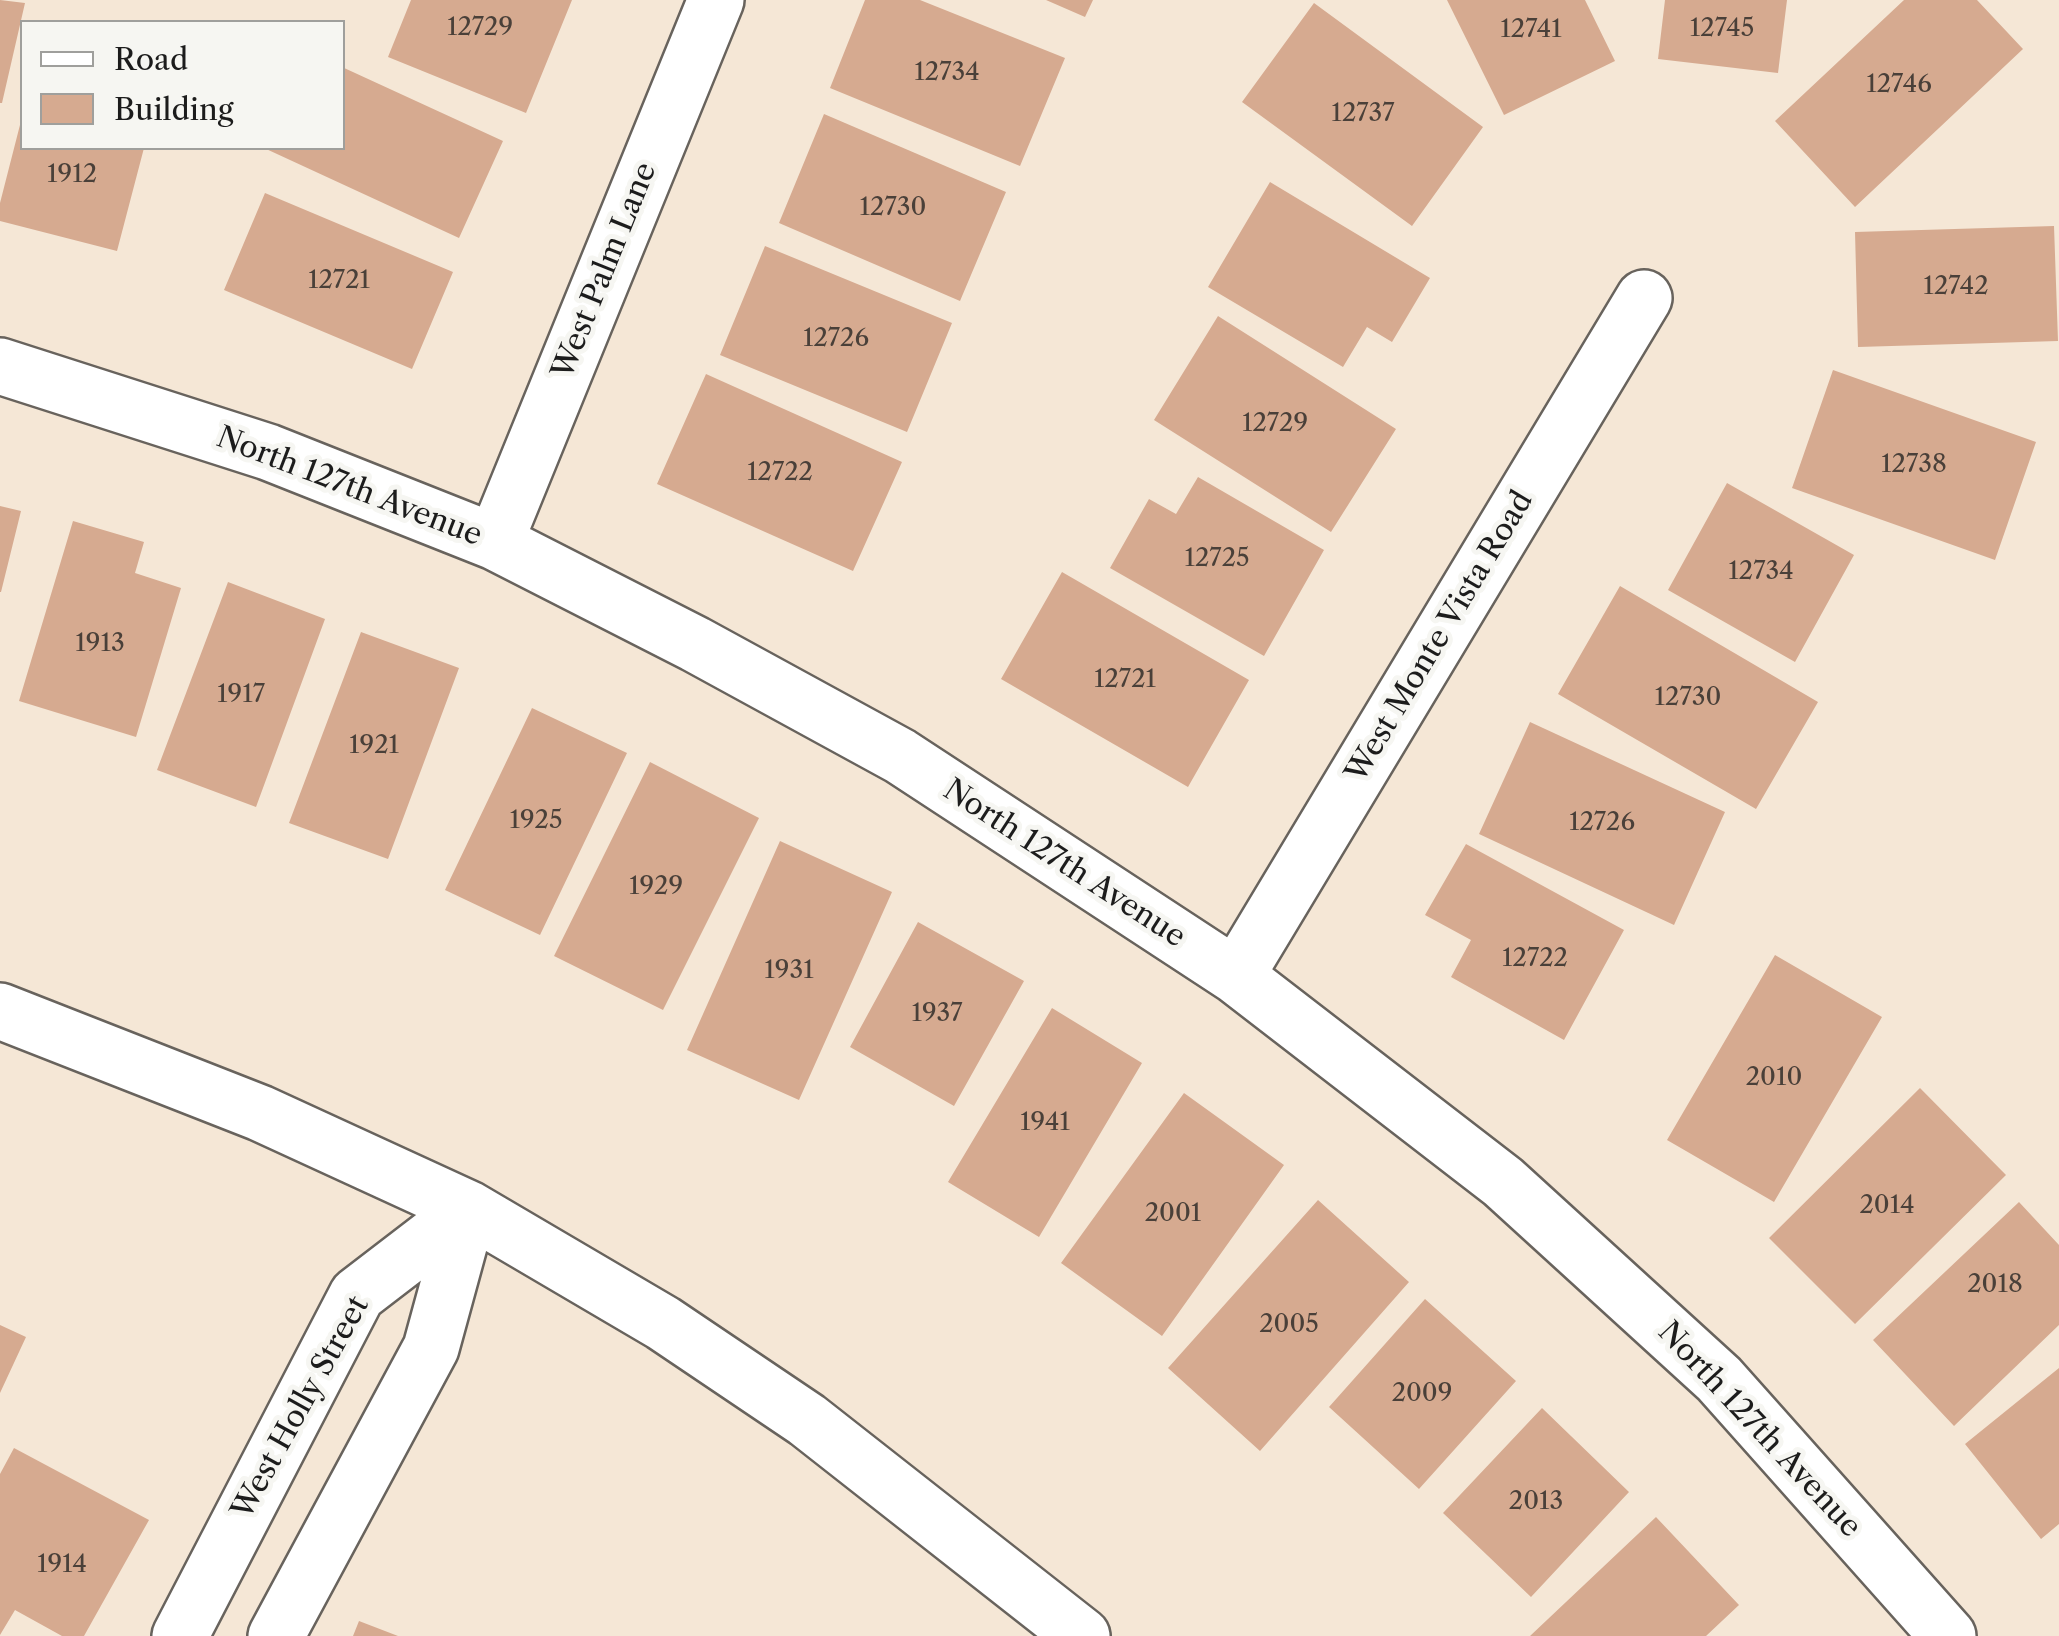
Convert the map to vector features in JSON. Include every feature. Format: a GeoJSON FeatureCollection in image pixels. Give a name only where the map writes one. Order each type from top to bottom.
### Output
{"type":"FeatureCollection","features":[{"type":"Feature","properties":{"kind":"street","name":"West Palm Lane"},"geometry":{"type":"LineString","coordinates":[[495,542],[716,0]]}},
{"type":"Feature","properties":{"kind":"street","name":"West Monte Vista Road"},"geometry":{"type":"LineString","coordinates":[[1236,976],[1644,298]]}},
{"type":"Feature","properties":{"kind":"street","name":"North 127th Avenue"},"geometry":{"type":"LineString","coordinates":[[0,366],[268,452],[495,542],[696,644],[900,756],[1236,976],[1503,1182],[1705,1366],[1948,1636]]}},
{"type":"Feature","properties":{"kind":"street"},"geometry":{"type":"LineString","coordinates":[[0,1010],[260,1113],[469,1208],[663,1324],[807,1420],[1082,1636]]}},
{"type":"Feature","properties":{"kind":"street"},"geometry":{"type":"LineString","coordinates":[[276,1636],[431,1348],[469,1208]]}},
{"type":"Feature","properties":{"kind":"street","name":"West Holly Street"},"geometry":{"type":"LineString","coordinates":[[180,1636],[356,1295],[469,1208]]}},
{"type":"Feature","properties":{"kind":"building"},"geometry":{"type":"Polygon","coordinates":[[[0,0],[25,3],[2,103],[0,0]]]}},
{"type":"Feature","properties":{"kind":"building"},"geometry":{"type":"Polygon","coordinates":[[[411,0],[572,0],[526,113],[388,57],[411,0]]]}},
{"type":"Feature","properties":{"kind":"building"},"geometry":{"type":"Polygon","coordinates":[[[865,0],[920,0],[1065,58],[1020,166],[830,88],[865,0]]]}},
{"type":"Feature","properties":{"kind":"building"},"geometry":{"type":"Polygon","coordinates":[[[1046,0],[1093,0],[1085,17],[1046,0]]]}},
{"type":"Feature","properties":{"kind":"building"},"geometry":{"type":"Polygon","coordinates":[[[1447,0],[1585,0],[1615,61],[1504,115],[1447,0]]]}},
{"type":"Feature","properties":{"kind":"building"},"geometry":{"type":"Polygon","coordinates":[[[1665,0],[1787,0],[1778,73],[1658,59],[1665,0]]]}},
{"type":"Feature","properties":{"kind":"building"},"geometry":{"type":"Polygon","coordinates":[[[1904,0],[1977,0],[2023,49],[1855,207],[1775,121],[1904,0]]]}},
{"type":"Feature","properties":{"kind":"building"},"geometry":{"type":"Polygon","coordinates":[[[1314,3],[1483,127],[1412,226],[1242,102],[1314,3]]]}},
{"type":"Feature","properties":{"kind":"building"},"geometry":{"type":"Polygon","coordinates":[[[345,68],[503,141],[459,238],[268,150],[345,150],[345,68]]]}},
{"type":"Feature","properties":{"kind":"building"},"geometry":{"type":"Polygon","coordinates":[[[824,114],[1006,192],[960,301],[779,223],[824,114]]]}},
{"type":"Feature","properties":{"kind":"building"},"geometry":{"type":"Polygon","coordinates":[[[20,125],[20,150],[143,150],[117,251],[0,221],[0,203],[20,125]]]}},
{"type":"Feature","properties":{"kind":"building"},"geometry":{"type":"Polygon","coordinates":[[[1270,182],[1430,278],[1392,342],[1367,327],[1343,367],[1208,287],[1270,182]]]}},
{"type":"Feature","properties":{"kind":"building"},"geometry":{"type":"Polygon","coordinates":[[[265,193],[453,272],[412,369],[224,290],[265,193]]]}},
{"type":"Feature","properties":{"kind":"building"},"geometry":{"type":"Polygon","coordinates":[[[2054,226],[2058,341],[1858,347],[1855,232],[2054,226]]]}},
{"type":"Feature","properties":{"kind":"building"},"geometry":{"type":"Polygon","coordinates":[[[765,246],[952,323],[907,432],[720,355],[765,246]]]}},
{"type":"Feature","properties":{"kind":"building"},"geometry":{"type":"Polygon","coordinates":[[[1218,316],[1396,429],[1331,532],[1154,420],[1218,316]]]}},
{"type":"Feature","properties":{"kind":"building"},"geometry":{"type":"Polygon","coordinates":[[[1833,370],[2036,442],[1995,560],[1792,488],[1833,370]]]}},
{"type":"Feature","properties":{"kind":"building"},"geometry":{"type":"Polygon","coordinates":[[[706,374],[902,462],[853,571],[657,484],[706,374]]]}},
{"type":"Feature","properties":{"kind":"building"},"geometry":{"type":"Polygon","coordinates":[[[1198,477],[1324,550],[1264,656],[1110,568],[1149,499],[1176,514],[1198,477]]]}},
{"type":"Feature","properties":{"kind":"building"},"geometry":{"type":"Polygon","coordinates":[[[1727,483],[1854,555],[1795,662],[1668,590],[1727,483]]]}},
{"type":"Feature","properties":{"kind":"building"},"geometry":{"type":"Polygon","coordinates":[[[0,506],[21,511],[1,592],[0,592],[0,506]]]}},
{"type":"Feature","properties":{"kind":"building"},"geometry":{"type":"Polygon","coordinates":[[[73,521],[144,542],[135,573],[181,588],[136,737],[19,701],[73,521]]]}},
{"type":"Feature","properties":{"kind":"building"},"geometry":{"type":"Polygon","coordinates":[[[1062,572],[1249,680],[1188,787],[1001,679],[1062,572]]]}},
{"type":"Feature","properties":{"kind":"building"},"geometry":{"type":"Polygon","coordinates":[[[228,582],[325,619],[256,807],[157,770],[228,582]]]}},
{"type":"Feature","properties":{"kind":"building"},"geometry":{"type":"Polygon","coordinates":[[[1620,586],[1818,702],[1756,809],[1558,694],[1620,586]]]}},
{"type":"Feature","properties":{"kind":"building"},"geometry":{"type":"Polygon","coordinates":[[[361,632],[459,668],[388,859],[289,823],[361,632]]]}},
{"type":"Feature","properties":{"kind":"building"},"geometry":{"type":"Polygon","coordinates":[[[532,708],[627,753],[540,935],[445,890],[532,708]]]}},
{"type":"Feature","properties":{"kind":"building"},"geometry":{"type":"Polygon","coordinates":[[[1530,722],[1725,812],[1674,925],[1479,834],[1530,722]]]}},
{"type":"Feature","properties":{"kind":"building"},"geometry":{"type":"Polygon","coordinates":[[[650,762],[759,818],[663,1010],[554,956],[650,762]]]}},
{"type":"Feature","properties":{"kind":"building"},"geometry":{"type":"Polygon","coordinates":[[[780,841],[892,892],[799,1100],[687,1050],[780,841]]]}},
{"type":"Feature","properties":{"kind":"building"},"geometry":{"type":"Polygon","coordinates":[[[1466,844],[1624,930],[1564,1040],[1451,977],[1471,940],[1425,915],[1466,844]]]}},
{"type":"Feature","properties":{"kind":"building"},"geometry":{"type":"Polygon","coordinates":[[[918,922],[1024,981],[954,1106],[850,1047],[918,922]]]}},
{"type":"Feature","properties":{"kind":"building"},"geometry":{"type":"Polygon","coordinates":[[[1775,955],[1882,1017],[1774,1202],[1667,1140],[1775,955]]]}},
{"type":"Feature","properties":{"kind":"building"},"geometry":{"type":"Polygon","coordinates":[[[1052,1008],[1142,1063],[1039,1237],[948,1182],[1052,1008]]]}},
{"type":"Feature","properties":{"kind":"building"},"geometry":{"type":"Polygon","coordinates":[[[1920,1088],[2006,1175],[1855,1324],[1769,1238],[1920,1088]]]}},
{"type":"Feature","properties":{"kind":"building"},"geometry":{"type":"Polygon","coordinates":[[[1184,1093],[1284,1165],[1162,1336],[1061,1263],[1184,1093]]]}},
{"type":"Feature","properties":{"kind":"building"},"geometry":{"type":"Polygon","coordinates":[[[1318,1200],[1409,1282],[1260,1451],[1168,1368],[1318,1200]]]}},
{"type":"Feature","properties":{"kind":"building"},"geometry":{"type":"Polygon","coordinates":[[[2019,1202],[2059,1245],[2059,1325],[1954,1426],[1873,1340],[2019,1202]]]}},
{"type":"Feature","properties":{"kind":"building"},"geometry":{"type":"Polygon","coordinates":[[[1425,1299],[1516,1381],[1419,1489],[1329,1407],[1425,1299]]]}},
{"type":"Feature","properties":{"kind":"building"},"geometry":{"type":"Polygon","coordinates":[[[0,1325],[26,1337],[0,1393],[0,1325]]]}},
{"type":"Feature","properties":{"kind":"building"},"geometry":{"type":"Polygon","coordinates":[[[2059,1368],[2059,1524],[2041,1539],[1965,1444],[2059,1368]]]}},
{"type":"Feature","properties":{"kind":"building"},"geometry":{"type":"Polygon","coordinates":[[[1542,1408],[1629,1492],[1531,1597],[1443,1513],[1542,1408]]]}},
{"type":"Feature","properties":{"kind":"building"},"geometry":{"type":"Polygon","coordinates":[[[14,1448],[149,1520],[84,1636],[62,1636],[15,1610],[0,1635],[0,1474],[14,1448]]]}},
{"type":"Feature","properties":{"kind":"building"},"geometry":{"type":"Polygon","coordinates":[[[1656,1517],[1739,1605],[1706,1636],[1530,1636],[1656,1517]]]}},
{"type":"Feature","properties":{"kind":"building"},"geometry":{"type":"Polygon","coordinates":[[[359,1621],[398,1636],[353,1636],[359,1621]]]}}]}
